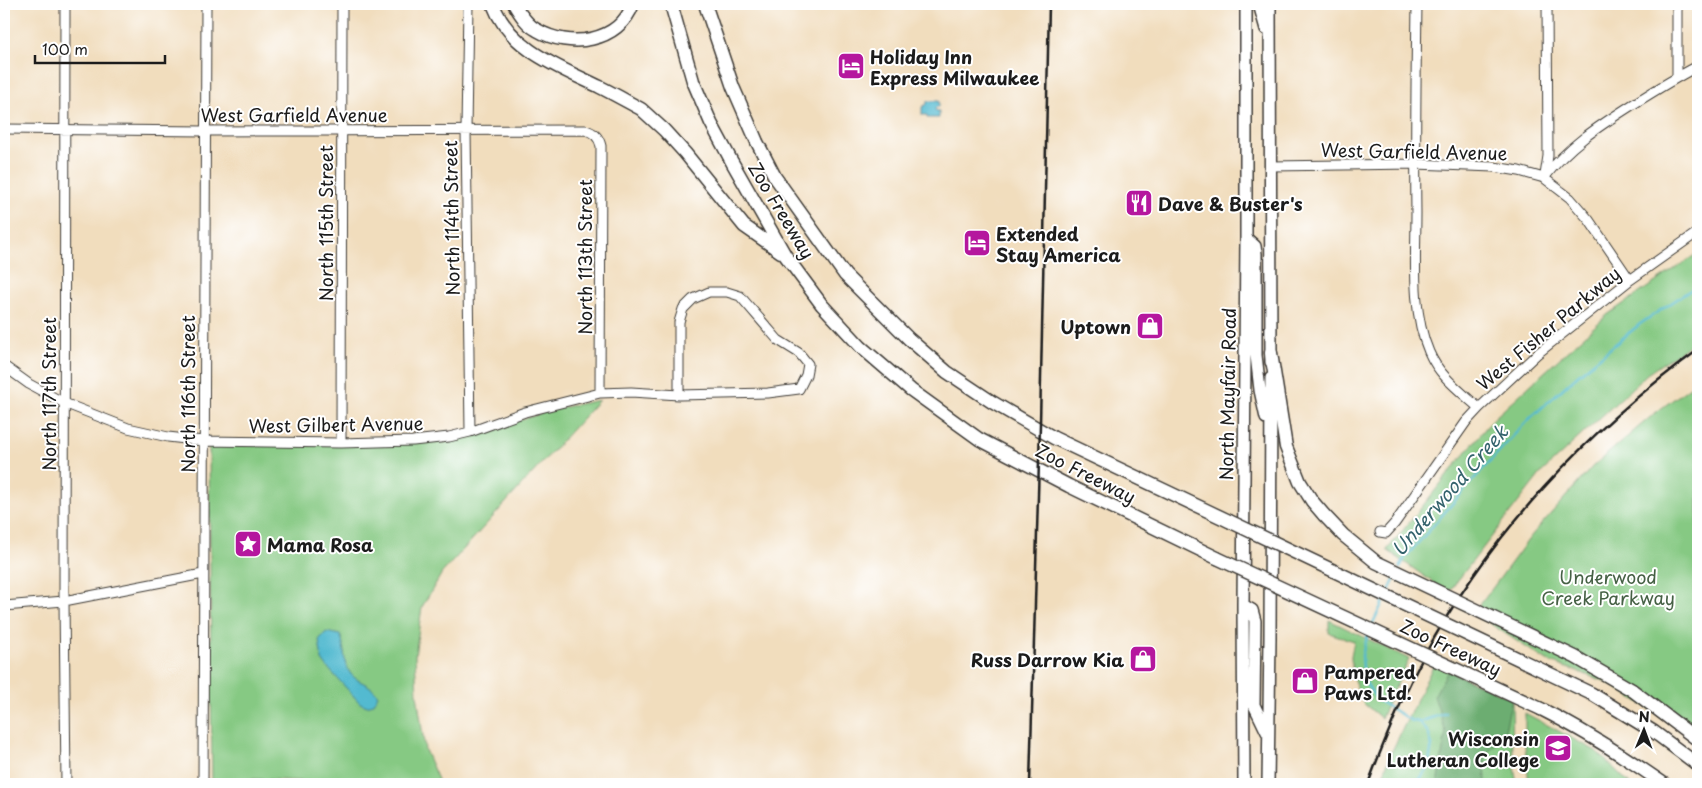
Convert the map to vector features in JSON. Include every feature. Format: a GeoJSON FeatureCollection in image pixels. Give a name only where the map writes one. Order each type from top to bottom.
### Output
{"type":"FeatureCollection","features":[{"type":"Feature","properties":{"kind":"highway"},"geometry":{"type":"LineString","coordinates":[[493,4],[503,24],[525,47],[548,62],[634,105],[650,116],[685,153],[744,226],[785,255]]}},
{"type":"Feature","properties":{"kind":"highway"},"geometry":{"type":"LineString","coordinates":[[514,4],[520,14],[536,30],[560,40],[584,40],[608,34],[622,24],[633,4]]}},
{"type":"Feature","properties":{"kind":"highway","name":"Zoo Freeway"},"geometry":{"type":"LineString","coordinates":[[671,4],[692,80],[711,124],[785,255],[822,305],[861,347],[911,390],[979,439],[1069,486],[1217,558],[1578,727],[1664,784]]}},
{"type":"Feature","properties":{"kind":"highway","name":"Zoo Freeway"},"geometry":{"type":"LineString","coordinates":[[705,4],[733,87],[775,178],[845,274],[909,339],[947,372],[992,402],[1054,438],[1592,694],[1654,732],[1698,765]]}},
{"type":"Feature","properties":{"kind":"highway"},"geometry":{"type":"LineString","coordinates":[[1271,353],[1286,447],[1300,482],[1312,501],[1344,534],[1376,562],[1575,657],[1632,690],[1698,740]]}},
{"type":"Feature","properties":{"kind":"main road","name":"North Mayfair Road"},"geometry":{"type":"LineString","coordinates":[[1245,782],[1243,605],[1246,4]]}},
{"type":"Feature","properties":{"kind":"main road"},"geometry":{"type":"LineString","coordinates":[[1259,4],[1270,42]]}},
{"type":"Feature","properties":{"kind":"main road"},"geometry":{"type":"LineString","coordinates":[[1268,784],[1271,442],[1270,4]]}},
{"type":"Feature","properties":{"kind":"main road"},"geometry":{"type":"LineString","coordinates":[[1246,238],[1255,246],[1256,254],[1256,355],[1260,390],[1271,442]]}},
{"type":"Feature","properties":{"kind":"main road"},"geometry":{"type":"LineString","coordinates":[[1243,605],[1252,610],[1255,622],[1254,705],[1268,735]]}},
{"type":"Feature","properties":{"kind":"street","name":"North 117th Street"},"geometry":{"type":"LineString","coordinates":[[65,4],[64,601],[66,784]]}},
{"type":"Feature","properties":{"kind":"street","name":"North 116th Street"},"geometry":{"type":"LineString","coordinates":[[203,784],[206,4]]}},
{"type":"Feature","properties":{"kind":"street","name":"North 115th Street"},"geometry":{"type":"LineString","coordinates":[[341,443],[342,4]]}},
{"type":"Feature","properties":{"kind":"street","name":"North 114th Street"},"geometry":{"type":"LineString","coordinates":[[468,4],[466,130],[470,432]]}},
{"type":"Feature","properties":{"kind":"street"},"geometry":{"type":"LineString","coordinates":[[1417,4],[1416,260],[1417,299],[1421,329],[1429,352],[1441,372],[1479,408]]}},
{"type":"Feature","properties":{"kind":"street"},"geometry":{"type":"LineString","coordinates":[[1544,178],[1548,156],[1547,4]]}},
{"type":"Feature","properties":{"kind":"street"},"geometry":{"type":"LineString","coordinates":[[1677,4],[1677,77]]}},
{"type":"Feature","properties":{"kind":"street"},"geometry":{"type":"LineString","coordinates":[[1544,178],[1557,161],[1580,140],[1677,77],[1698,66]]}},
{"type":"Feature","properties":{"kind":"street","name":"West Garfield Avenue"},"geometry":{"type":"LineString","coordinates":[[4,128],[205,131],[342,129],[585,130]]}},
{"type":"Feature","properties":{"kind":"street","name":"North 113th Street"},"geometry":{"type":"LineString","coordinates":[[585,130],[597,136],[601,146],[600,393]]}},
{"type":"Feature","properties":{"kind":"street","name":"West Garfield Avenue"},"geometry":{"type":"LineString","coordinates":[[1271,166],[1416,164],[1494,167],[1544,178]]}},
{"type":"Feature","properties":{"kind":"street"},"geometry":{"type":"LineString","coordinates":[[1544,178],[1570,198],[1589,220],[1630,280]]}},
{"type":"Feature","properties":{"kind":"street","name":"West Fisher Parkway"},"geometry":{"type":"LineString","coordinates":[[1380,532],[1386,532],[1395,523],[1466,422],[1479,408],[1537,354],[1630,280],[1698,232]]}},
{"type":"Feature","properties":{"kind":"street","name":"West Gilbert Avenue"},"geometry":{"type":"LineString","coordinates":[[4,366],[29,384],[64,403],[128,428],[168,437],[203,441],[341,443],[413,441],[449,437],[470,432],[525,412],[600,393],[632,392],[679,395],[768,393],[800,390],[808,364],[799,353],[778,340],[740,296],[727,292],[709,292],[692,299],[683,309],[679,322],[679,395]]}},
{"type":"Feature","properties":{"kind":"street"},"geometry":{"type":"LineString","coordinates":[[4,606],[64,601],[203,574]]}},
{"type":"Feature","properties":{"kind":"green space"},"geometry":{"type":"Polygon","coordinates":[[[1698,253],[1698,339],[1647,374],[1542,472],[1448,593],[1387,550],[1492,420],[1607,315],[1698,253]]]}},
{"type":"Feature","properties":{"kind":"green space","name":"Underwood Creek Parkway"},"geometry":{"type":"Polygon","coordinates":[[[1698,381],[1698,739],[1607,682],[1547,661],[1474,613],[1531,536],[1593,466],[1655,413],[1698,381]]]}},
{"type":"Feature","properties":{"kind":"green space"},"geometry":{"type":"Polygon","coordinates":[[[599,400],[442,573],[422,607],[415,656],[417,694],[425,750],[440,784],[370,784],[255,779],[212,781],[209,445],[465,438],[555,409],[599,400]]]}},
{"type":"Feature","properties":{"kind":"green space"},"geometry":{"type":"Polygon","coordinates":[[[1329,620],[1409,659],[1381,718],[1363,703],[1352,675],[1351,656],[1354,641],[1329,633],[1329,620]]]}},
{"type":"Feature","properties":{"kind":"green space"},"geometry":{"type":"Polygon","coordinates":[[[1434,664],[1512,699],[1513,761],[1517,784],[1380,784],[1391,753],[1434,664]]]}},
{"type":"Feature","properties":{"kind":"green space"},"geometry":{"type":"Polygon","coordinates":[[[1448,671],[1512,699],[1504,735],[1485,756],[1486,784],[1437,784],[1446,732],[1434,696],[1448,671]]]}},
{"type":"Feature","properties":{"kind":"green space","name":"Wisconsin Lutheran College"},"geometry":{"type":"Polygon","coordinates":[[[1525,713],[1596,751],[1630,784],[1529,784],[1525,746],[1525,713]]]}},
{"type":"Feature","properties":{"kind":"water"},"geometry":{"type":"Polygon","coordinates":[[[927,101],[939,101],[939,107],[936,107],[935,110],[939,111],[939,118],[927,118],[927,115],[922,115],[922,107],[927,104],[927,101]]]}},
{"type":"Feature","properties":{"kind":"water"},"geometry":{"type":"Polygon","coordinates":[[[326,632],[340,635],[346,664],[350,673],[356,679],[372,688],[378,695],[373,704],[367,706],[360,703],[322,660],[319,640],[326,632]]]}},
{"type":"Feature","properties":{"kind":"waterway","name":"Underwood Creek"},"geometry":{"type":"LineString","coordinates":[[1400,568],[1404,559],[1527,421],[1580,373],[1640,324],[1698,285]]}},
{"type":"Feature","properties":{"kind":"waterway","name":"Underwood Creek"},"geometry":{"type":"LineString","coordinates":[[1388,593],[1396,576]]}},
{"type":"Feature","properties":{"kind":"waterway","name":"Underwood Creek"},"geometry":{"type":"LineString","coordinates":[[1371,627],[1384,600]]}},
{"type":"Feature","properties":{"kind":"waterway","name":"Underwood Creek"},"geometry":{"type":"LineString","coordinates":[[1368,634],[1362,655],[1364,680],[1377,700],[1412,721],[1419,722],[1428,732],[1432,745],[1428,768],[1416,784]]}},
{"type":"Feature","properties":{"kind":"waterway"},"geometry":{"type":"LineString","coordinates":[[1419,722],[1446,713]]}},
{"type":"Feature","properties":{"kind":"railway"},"geometry":{"type":"LineString","coordinates":[[1030,784],[1049,4]]}},
{"type":"Feature","properties":{"kind":"railway"},"geometry":{"type":"LineString","coordinates":[[1368,784],[1394,719],[1424,656],[1450,611],[1510,527],[1579,450],[1657,381],[1698,350]]}},
{"type":"Feature","properties":{"kind":"place","name":"Holiday Inn Express Milwaukee"},"geometry":{"type":"Point","coordinates":[851,66]}},
{"type":"Feature","properties":{"kind":"place","name":"Dave & Buster's"},"geometry":{"type":"Point","coordinates":[1139,203]}},
{"type":"Feature","properties":{"kind":"place","name":"Extended Stay America"},"geometry":{"type":"Point","coordinates":[977,243]}},
{"type":"Feature","properties":{"kind":"place","name":"Uptown"},"geometry":{"type":"Point","coordinates":[1150,326]}},
{"type":"Feature","properties":{"kind":"place","name":"Mama Rosa"},"geometry":{"type":"Point","coordinates":[248,544]}},
{"type":"Feature","properties":{"kind":"place","name":"Russ Darrow Kia"},"geometry":{"type":"Point","coordinates":[1143,659]}},
{"type":"Feature","properties":{"kind":"place","name":"Pampered Paws Ltd."},"geometry":{"type":"Point","coordinates":[1305,681]}},
{"type":"Feature","properties":{"kind":"place","name":"Wisconsin Lutheran College"},"geometry":{"type":"Point","coordinates":[1558,748]}}]}
